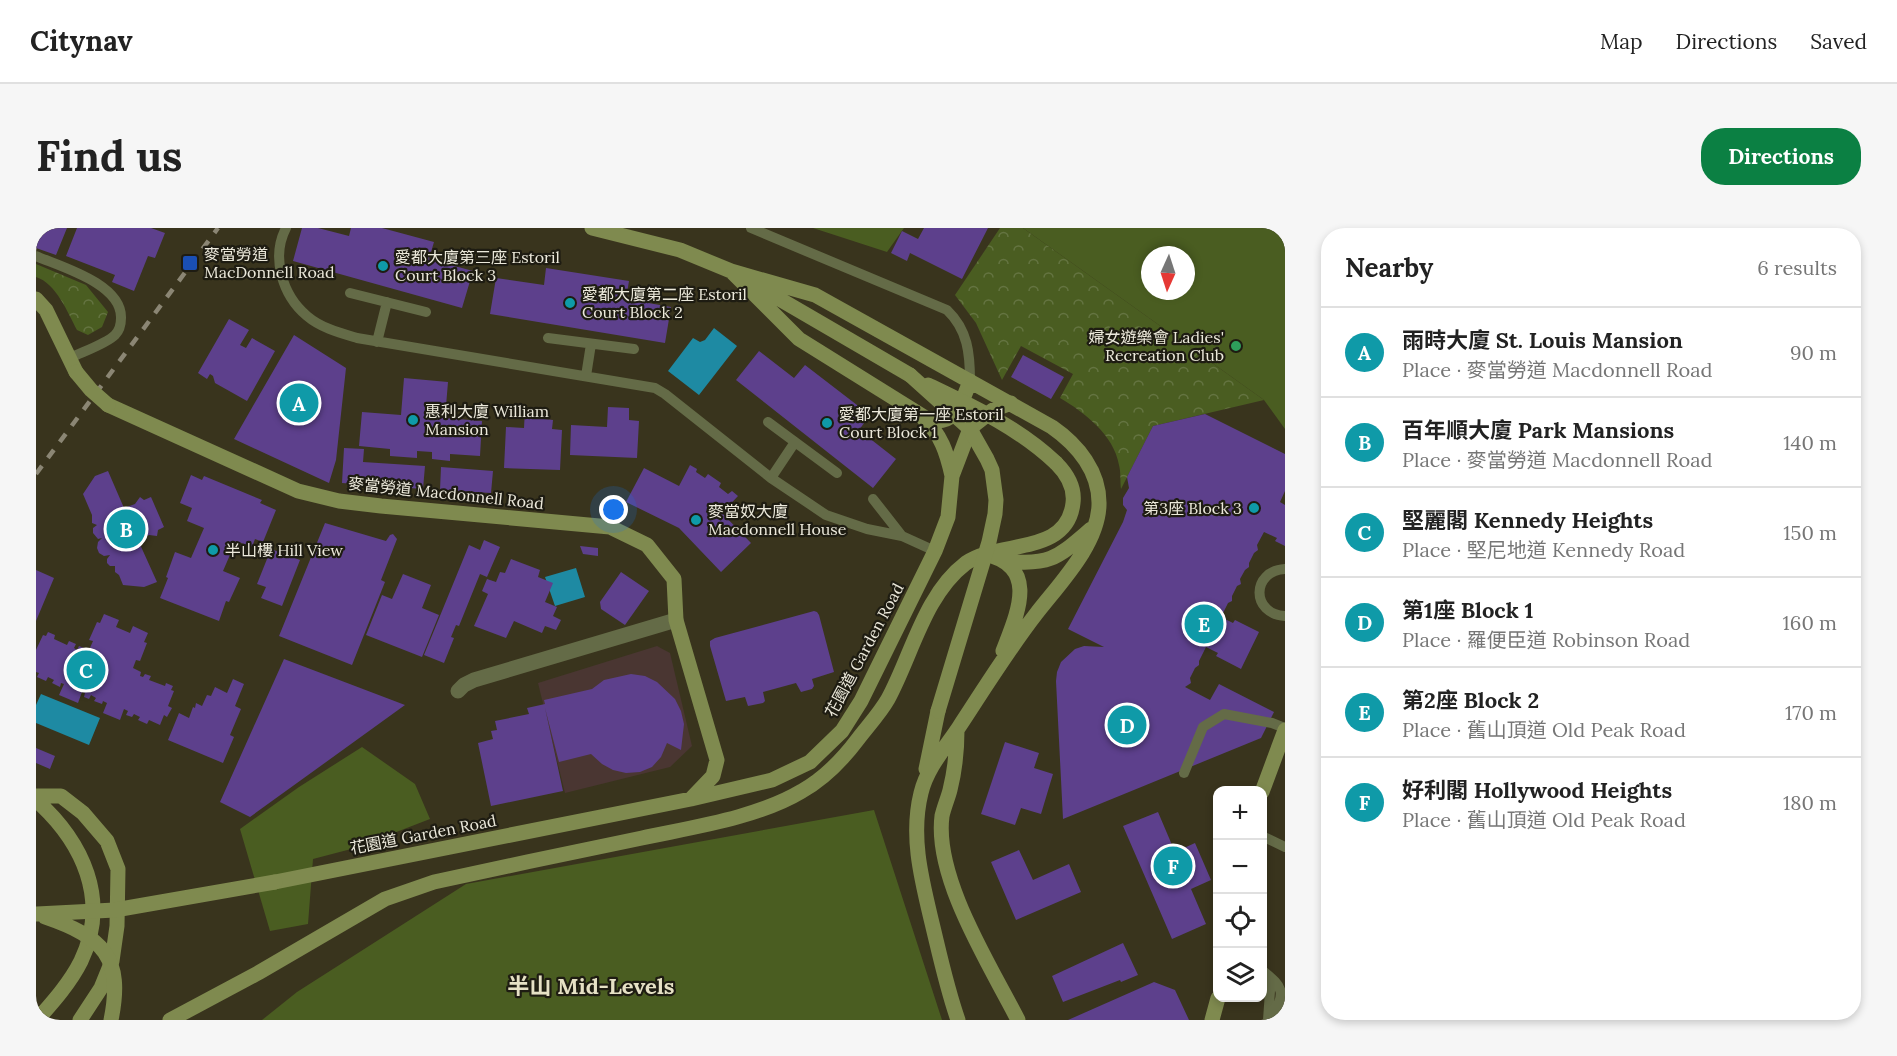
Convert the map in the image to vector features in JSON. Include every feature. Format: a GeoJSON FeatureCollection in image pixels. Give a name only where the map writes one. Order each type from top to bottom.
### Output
{"type":"FeatureCollection","features":[{"type":"Feature","properties":{"kind":"main road"},"geometry":{"type":"LineString","coordinates":[[592,228],[680,250],[731,271],[815,295],[1052,427],[1074,444],[1093,473],[1099,505],[1095,525],[1077,561],[996,670],[933,765],[921,793]]}},
{"type":"Feature","properties":{"kind":"main road"},"geometry":{"type":"LineString","coordinates":[[170,1020],[258,973],[365,910],[407,891],[434,882],[712,824],[771,805],[802,791],[840,761],[887,700],[934,599],[952,576],[966,563],[985,554],[1045,540],[1065,525],[1072,510],[1074,496],[1067,476],[1032,442],[992,416],[910,375],[731,271]]}},
{"type":"Feature","properties":{"kind":"main road"},"geometry":{"type":"LineString","coordinates":[[731,271],[799,339],[918,414],[938,422],[951,417],[961,404],[970,381]]}},
{"type":"Feature","properties":{"kind":"main road","name":"麥當勞道 Macdonnell Road"},"geometry":{"type":"LineString","coordinates":[[36,299],[46,310],[73,365],[91,390],[108,405],[298,491],[339,501],[381,506],[610,527],[647,545],[674,579],[676,620],[717,760],[713,776],[691,799]]}},
{"type":"Feature","properties":{"kind":"main road"},"geometry":{"type":"LineString","coordinates":[[910,375],[970,429],[992,470],[995,492],[993,527],[938,711],[916,826],[918,858],[926,895],[958,1020]]}},
{"type":"Feature","properties":{"kind":"main road","name":"花園道 Garden Road"},"geometry":{"type":"LineString","coordinates":[[36,914],[115,910],[275,882],[691,799],[772,780],[810,762],[842,731],[861,702],[935,551],[948,517],[952,476],[963,444],[974,424],[993,410],[1011,403]]}},
{"type":"Feature","properties":{"kind":"main road"},"geometry":{"type":"LineString","coordinates":[[918,414],[939,436],[947,452],[952,476]]}},
{"type":"Feature","properties":{"kind":"main road"},"geometry":{"type":"LineString","coordinates":[[985,554],[1005,561],[1029,564],[1055,557],[1095,525]]}},
{"type":"Feature","properties":{"kind":"main road"},"geometry":{"type":"LineString","coordinates":[[996,670],[1019,608],[1021,596],[1017,576],[1005,561]]}},
{"type":"Feature","properties":{"kind":"main road"},"geometry":{"type":"LineString","coordinates":[[1265,786],[1285,729]]}},
{"type":"Feature","properties":{"kind":"main road"},"geometry":{"type":"LineString","coordinates":[[957,730],[957,756],[942,816],[943,850],[958,902],[1018,1020]]}},
{"type":"Feature","properties":{"kind":"main road"},"geometry":{"type":"LineString","coordinates":[[37,1020],[78,967],[93,923],[94,896],[86,867],[70,838],[39,804],[61,796],[83,813],[107,841],[118,869],[118,915],[112,961],[101,988],[80,1020]]}},
{"type":"Feature","properties":{"kind":"main road"},"geometry":{"type":"LineString","coordinates":[[36,914],[71,926],[92,939],[107,953],[114,972],[116,992],[111,1020]]}},
{"type":"Feature","properties":{"kind":"main road"},"geometry":{"type":"LineString","coordinates":[[1212,1020],[1217,1002]]}},
{"type":"Feature","properties":{"kind":"street"},"geometry":{"type":"LineString","coordinates":[[458,691],[474,680],[676,620]]}},
{"type":"Feature","properties":{"kind":"lane"},"geometry":{"type":"LineString","coordinates":[[286,228],[280,240],[278,259],[283,279],[296,304],[317,324],[336,332],[377,342],[644,385],[665,394],[771,478],[826,515],[867,529],[902,536],[935,551]]}},
{"type":"Feature","properties":{"kind":"lane"},"geometry":{"type":"LineString","coordinates":[[751,228],[947,310],[957,319],[965,334],[970,355],[970,381]]}},
{"type":"Feature","properties":{"kind":"lane"},"geometry":{"type":"LineString","coordinates":[[36,256],[94,281],[109,292],[119,305],[121,324],[114,336],[73,365]]}},
{"type":"Feature","properties":{"kind":"lane"},"geometry":{"type":"LineString","coordinates":[[350,293],[426,312]]}},
{"type":"Feature","properties":{"kind":"lane"},"geometry":{"type":"LineString","coordinates":[[377,342],[387,302]]}},
{"type":"Feature","properties":{"kind":"lane"},"geometry":{"type":"LineString","coordinates":[[548,338],[634,349]]}},
{"type":"Feature","properties":{"kind":"lane"},"geometry":{"type":"LineString","coordinates":[[586,376],[591,344]]}},
{"type":"Feature","properties":{"kind":"lane"},"geometry":{"type":"LineString","coordinates":[[768,422],[837,473]]}},
{"type":"Feature","properties":{"kind":"lane"},"geometry":{"type":"LineString","coordinates":[[771,478],[795,442]]}},
{"type":"Feature","properties":{"kind":"lane"},"geometry":{"type":"LineString","coordinates":[[873,499],[902,536]]}},
{"type":"Feature","properties":{"kind":"lane"},"geometry":{"type":"LineString","coordinates":[[1285,569],[1271,572],[1265,577],[1259,591],[1264,607],[1270,613],[1285,616]]}},
{"type":"Feature","properties":{"kind":"lane"},"geometry":{"type":"LineString","coordinates":[[1184,773],[1203,727],[1224,714],[1272,723],[1285,729]]}},
{"type":"Feature","properties":{"kind":"lane"},"geometry":{"type":"LineString","coordinates":[[1267,838],[1285,848]]}},
{"type":"Feature","properties":{"kind":"lane"},"geometry":{"type":"LineString","coordinates":[[1267,974],[1282,983],[1285,991],[1283,1002],[1272,1020]]}},
{"type":"Feature","properties":{"kind":"lane"},"geometry":{"type":"LineString","coordinates":[[1267,983],[1270,991],[1268,1020]]}},
{"type":"Feature","properties":{"kind":"shaded area"},"geometry":{"type":"Polygon","coordinates":[[[657,646],[670,653],[692,746],[670,767],[565,793],[538,683],[657,646]]]}},
{"type":"Feature","properties":{"kind":"green space"},"geometry":{"type":"Polygon","coordinates":[[[813,228],[904,228],[887,252],[813,228]]]}},
{"type":"Feature","properties":{"kind":"green space"},"geometry":{"type":"Polygon","coordinates":[[[1000,228],[1023,228],[1264,400],[1153,426],[1121,489],[1120,468],[1111,444],[1088,417],[1060,398],[1073,374],[1021,346],[1002,380],[976,323],[955,295],[1000,228]]]}},
{"type":"Feature","properties":{"kind":"green space","name":"婦女遊樂會 Ladies' Recreation Club"},"geometry":{"type":"Polygon","coordinates":[[[1023,228],[1285,228],[1285,429],[1264,400],[1023,228]]]}},
{"type":"Feature","properties":{"kind":"green space"},"geometry":{"type":"Polygon","coordinates":[[[36,264],[86,285],[108,312],[102,327],[88,335],[77,330],[50,285],[36,277],[36,264]]]}},
{"type":"Feature","properties":{"kind":"green space"},"geometry":{"type":"Polygon","coordinates":[[[362,747],[415,784],[430,819],[355,848],[313,859],[308,924],[270,931],[240,829],[299,787],[362,747]]]}},
{"type":"Feature","properties":{"kind":"green space"},"geometry":{"type":"Polygon","coordinates":[[[874,810],[942,1020],[262,1020],[297,992],[466,884],[874,810]]]}},
{"type":"Feature","properties":{"kind":"water"},"geometry":{"type":"Polygon","coordinates":[[[714,328],[737,346],[699,395],[668,371],[693,338],[700,342],[705,340],[714,328]]]}},
{"type":"Feature","properties":{"kind":"water"},"geometry":{"type":"Polygon","coordinates":[[[576,568],[585,597],[555,606],[545,577],[576,568]]]}},
{"type":"Feature","properties":{"kind":"water"},"geometry":{"type":"Polygon","coordinates":[[[41,694],[100,718],[89,745],[36,723],[36,705],[41,694]]]}},
{"type":"Feature","properties":{"kind":"building"},"geometry":{"type":"Polygon","coordinates":[[[36,228],[67,228],[56,255],[36,248],[36,228]]]}},
{"type":"Feature","properties":{"kind":"building"},"geometry":{"type":"Polygon","coordinates":[[[77,228],[151,228],[165,233],[155,258],[148,256],[134,291],[112,282],[115,275],[66,256],[77,228]]]}},
{"type":"Feature","properties":{"kind":"building","name":"愛都大廈第三座 Estoril Court Block 3"},"geometry":{"type":"Polygon","coordinates":[[[302,228],[318,228],[349,236],[351,228],[382,228],[434,242],[429,259],[473,271],[462,308],[293,261],[302,228]]]}},
{"type":"Feature","properties":{"kind":"building"},"geometry":{"type":"Polygon","coordinates":[[[924,228],[988,228],[962,279],[910,253],[907,261],[891,253],[902,231],[918,239],[924,228]]]}},
{"type":"Feature","properties":{"kind":"building","name":"愛都大廈第二座 Estoril Court Block 2"},"geometry":{"type":"Polygon","coordinates":[[[546,268],[629,281],[626,299],[671,307],[665,343],[490,314],[496,278],[544,285],[546,268]]]}},
{"type":"Feature","properties":{"kind":"building"},"geometry":{"type":"Polygon","coordinates":[[[229,319],[249,330],[240,345],[246,348],[252,338],[275,351],[247,401],[215,383],[210,374],[207,379],[198,373],[229,319]]]}},
{"type":"Feature","properties":{"kind":"building"},"geometry":{"type":"Polygon","coordinates":[[[294,335],[346,368],[336,460],[329,483],[234,439],[294,335]]]}},
{"type":"Feature","properties":{"kind":"building","name":"愛都大廈第一座 Estoril Court Block 1"},"geometry":{"type":"Polygon","coordinates":[[[759,351],[794,378],[805,365],[870,415],[859,430],[896,459],[873,488],[736,380],[759,351]]]}},
{"type":"Feature","properties":{"kind":"building"},"geometry":{"type":"Polygon","coordinates":[[[1023,355],[1064,377],[1051,399],[1011,377],[1023,355]]]}},
{"type":"Feature","properties":{"kind":"building","name":"惠利大廈 William Mansion"},"geometry":{"type":"Polygon","coordinates":[[[404,378],[448,382],[445,418],[482,421],[480,456],[450,454],[450,461],[432,459],[432,452],[417,451],[417,458],[390,456],[390,449],[359,446],[362,412],[401,415],[404,378]]]}},
{"type":"Feature","properties":{"kind":"building"},"geometry":{"type":"Polygon","coordinates":[[[608,407],[629,408],[629,420],[639,421],[637,458],[570,455],[571,425],[607,427],[608,407]]]}},
{"type":"Feature","properties":{"kind":"building"},"geometry":{"type":"Polygon","coordinates":[[[525,409],[545,410],[544,419],[553,420],[552,429],[562,430],[560,470],[504,468],[506,427],[524,428],[525,409]]]}},
{"type":"Feature","properties":{"kind":"building"},"geometry":{"type":"Polygon","coordinates":[[[1205,414],[1285,454],[1285,491],[1280,502],[1285,505],[1285,546],[1275,541],[1277,538],[1264,532],[1257,545],[1258,550],[1254,553],[1249,567],[1240,579],[1241,584],[1237,586],[1232,601],[1228,603],[1221,617],[1233,623],[1235,620],[1259,632],[1241,669],[1216,656],[1218,653],[1206,647],[1199,665],[1190,678],[1191,683],[1185,687],[1210,700],[1219,684],[1274,712],[1261,738],[1063,819],[1057,672],[1061,662],[1075,649],[1084,646],[1104,647],[1068,629],[1123,522],[1127,510],[1123,505],[1123,498],[1129,488],[1127,477],[1153,426],[1205,414]]]}},
{"type":"Feature","properties":{"kind":"building"},"geometry":{"type":"Polygon","coordinates":[[[344,448],[364,449],[363,462],[425,466],[423,489],[342,483],[344,448]]]}},
{"type":"Feature","properties":{"kind":"building","name":"麥當奴大廈 Macdonnell House"},"geometry":{"type":"Polygon","coordinates":[[[690,465],[705,478],[708,474],[721,483],[719,487],[728,494],[732,491],[738,496],[722,513],[751,543],[721,572],[679,528],[626,502],[644,468],[679,486],[690,465]]]}},
{"type":"Feature","properties":{"kind":"building"},"geometry":{"type":"Polygon","coordinates":[[[441,467],[493,471],[491,493],[440,490],[441,467]]]}},
{"type":"Feature","properties":{"kind":"building"},"geometry":{"type":"Polygon","coordinates":[[[108,471],[124,508],[135,504],[140,497],[144,500],[151,497],[164,527],[158,530],[157,536],[149,535],[138,540],[157,582],[144,587],[123,585],[119,575],[115,572],[115,566],[107,563],[110,555],[104,556],[97,548],[102,538],[98,539],[93,533],[93,528],[97,525],[92,523],[92,515],[83,494],[95,476],[108,471]]]}},
{"type":"Feature","properties":{"kind":"building","name":"半山樓 Hill View"},"geometry":{"type":"Polygon","coordinates":[[[191,475],[202,480],[204,476],[262,500],[260,503],[276,510],[263,542],[255,539],[252,547],[236,541],[223,571],[240,578],[229,602],[226,601],[219,621],[160,598],[175,552],[191,558],[204,528],[187,521],[192,508],[180,503],[191,475]]]}},
{"type":"Feature","properties":{"kind":"building"},"geometry":{"type":"Polygon","coordinates":[[[325,523],[386,541],[393,534],[397,539],[381,580],[385,582],[352,665],[279,636],[325,523]]]}},
{"type":"Feature","properties":{"kind":"building"},"geometry":{"type":"Polygon","coordinates":[[[484,540],[500,547],[487,577],[480,574],[459,626],[456,625],[451,637],[454,638],[444,663],[424,655],[469,545],[480,550],[484,540]]]}},
{"type":"Feature","properties":{"kind":"building"},"geometry":{"type":"Polygon","coordinates":[[[580,546],[598,548],[598,556],[583,554],[580,546]]]}},
{"type":"Feature","properties":{"kind":"building"},"geometry":{"type":"Polygon","coordinates":[[[271,549],[300,560],[282,606],[261,598],[266,587],[257,584],[271,549]]]}},
{"type":"Feature","properties":{"kind":"building"},"geometry":{"type":"Polygon","coordinates":[[[511,559],[540,570],[538,577],[553,583],[545,602],[557,607],[553,616],[561,620],[556,630],[545,626],[542,633],[514,621],[506,638],[474,626],[488,594],[482,591],[487,579],[496,582],[500,572],[505,573],[511,559]]]}},
{"type":"Feature","properties":{"kind":"building"},"geometry":{"type":"Polygon","coordinates":[[[36,570],[54,578],[36,621],[36,570]]]}},
{"type":"Feature","properties":{"kind":"building"},"geometry":{"type":"Polygon","coordinates":[[[621,572],[649,591],[625,625],[601,609],[600,602],[621,572]]]}},
{"type":"Feature","properties":{"kind":"building"},"geometry":{"type":"Polygon","coordinates":[[[403,574],[431,585],[422,608],[439,615],[422,657],[366,635],[382,595],[392,599],[403,574]]]}},
{"type":"Feature","properties":{"kind":"building"},"geometry":{"type":"Polygon","coordinates":[[[814,611],[819,615],[834,672],[812,679],[814,686],[812,689],[801,692],[796,683],[763,692],[765,701],[763,703],[748,706],[745,697],[726,701],[710,641],[814,611]]]}},
{"type":"Feature","properties":{"kind":"building"},"geometry":{"type":"Polygon","coordinates":[[[104,614],[119,620],[116,627],[130,633],[133,626],[148,633],[140,661],[136,660],[133,668],[141,672],[140,676],[143,677],[145,674],[151,676],[149,680],[165,686],[166,683],[173,686],[171,690],[174,691],[168,706],[172,708],[167,717],[164,715],[160,725],[149,720],[147,724],[138,720],[140,717],[134,714],[132,717],[126,715],[128,711],[124,709],[120,720],[103,713],[107,703],[94,701],[96,698],[91,695],[89,699],[84,697],[85,693],[82,692],[78,703],[59,695],[64,684],[61,683],[60,687],[52,683],[54,680],[48,677],[46,681],[37,677],[39,673],[36,672],[36,650],[43,635],[46,636],[48,632],[55,635],[54,639],[67,645],[69,641],[76,644],[74,648],[77,650],[79,646],[89,650],[93,641],[89,640],[97,622],[100,623],[104,614]]]}},
{"type":"Feature","properties":{"kind":"building"},"geometry":{"type":"Polygon","coordinates":[[[284,659],[405,705],[250,817],[220,802],[284,659]]]}},
{"type":"Feature","properties":{"kind":"building"},"geometry":{"type":"Polygon","coordinates":[[[631,674],[645,676],[657,682],[675,699],[684,724],[681,750],[667,743],[661,757],[652,767],[640,772],[626,773],[613,770],[591,754],[559,762],[545,708],[563,791],[491,806],[478,743],[493,739],[491,731],[497,730],[495,721],[529,714],[527,708],[545,704],[544,700],[592,689],[604,680],[631,674]]]}},
{"type":"Feature","properties":{"kind":"building"},"geometry":{"type":"Polygon","coordinates":[[[233,679],[244,684],[235,706],[241,709],[230,735],[234,737],[223,763],[168,740],[179,713],[189,718],[196,703],[202,706],[207,695],[211,696],[215,687],[227,693],[233,679]]]}},
{"type":"Feature","properties":{"kind":"building"},"geometry":{"type":"Polygon","coordinates":[[[1005,742],[1039,753],[1034,768],[1053,774],[1041,814],[1021,808],[1015,825],[981,814],[1005,742]]]}},
{"type":"Feature","properties":{"kind":"building"},"geometry":{"type":"Polygon","coordinates":[[[36,748],[55,756],[50,769],[36,763],[36,748]]]}},
{"type":"Feature","properties":{"kind":"building"},"geometry":{"type":"Polygon","coordinates":[[[1158,812],[1175,852],[1195,843],[1211,880],[1191,889],[1206,924],[1172,939],[1123,826],[1158,812]]]}},
{"type":"Feature","properties":{"kind":"building"},"geometry":{"type":"Polygon","coordinates":[[[1019,850],[1033,880],[1069,864],[1081,892],[1016,920],[991,862],[1019,850]]]}},
{"type":"Feature","properties":{"kind":"building"},"geometry":{"type":"Polygon","coordinates":[[[1123,943],[1138,975],[1063,1002],[1052,976],[1123,943]]]}},
{"type":"Feature","properties":{"kind":"building"},"geometry":{"type":"Polygon","coordinates":[[[1154,982],[1175,990],[1189,1020],[1068,1020],[1154,982]]]}},
{"type":"Feature","properties":{"kind":"railway"},"geometry":{"type":"LineString","coordinates":[[36,474],[218,228]]}},
{"type":"Feature","properties":{"kind":"place","name":"麥當勞道 MacDonnell Road"},"geometry":{"type":"Point","coordinates":[190,263]}},
{"type":"Feature","properties":{"kind":"place","name":"愛都大廈第三座 Estoril Court Block 3"},"geometry":{"type":"Point","coordinates":[383,266]}},
{"type":"Feature","properties":{"kind":"place","name":"愛都大廈第二座 Estoril Court Block 2"},"geometry":{"type":"Point","coordinates":[570,303]}},
{"type":"Feature","properties":{"kind":"place","name":"婦女遊樂會 Ladies' Recreation Club"},"geometry":{"type":"Point","coordinates":[1236,346]}},
{"type":"Feature","properties":{"kind":"place","name":"雨時大廈 St. Louis Mansion"},"geometry":{"type":"Point","coordinates":[299,403]}},
{"type":"Feature","properties":{"kind":"place","name":"惠利大廈 William Mansion"},"geometry":{"type":"Point","coordinates":[413,420]}},
{"type":"Feature","properties":{"kind":"place","name":"愛都大廈第一座 Estoril Court Block 1"},"geometry":{"type":"Point","coordinates":[827,423]}},
{"type":"Feature","properties":{"kind":"place","name":"第3座 Block 3"},"geometry":{"type":"Point","coordinates":[1254,508]}},
{"type":"Feature","properties":{"kind":"place","name":"麥當奴大廈 Macdonnell House"},"geometry":{"type":"Point","coordinates":[696,520]}},
{"type":"Feature","properties":{"kind":"place","name":"百年順大廈 Park Mansions"},"geometry":{"type":"Point","coordinates":[126,529]}},
{"type":"Feature","properties":{"kind":"place","name":"半山樓 Hill View"},"geometry":{"type":"Point","coordinates":[213,550]}},
{"type":"Feature","properties":{"kind":"place","name":"第2座 Block 2"},"geometry":{"type":"Point","coordinates":[1204,624]}},
{"type":"Feature","properties":{"kind":"place","name":"堅麗閣 Kennedy Heights"},"geometry":{"type":"Point","coordinates":[86,670]}},
{"type":"Feature","properties":{"kind":"place","name":"第1座 Block 1"},"geometry":{"type":"Point","coordinates":[1127,725]}},
{"type":"Feature","properties":{"kind":"place","name":"好利閣 Hollywood Heights"},"geometry":{"type":"Point","coordinates":[1173,866]}},
{"type":"Feature","properties":{"kind":"district","name":"半山 Mid-Levels"},"geometry":{"type":"Point","coordinates":[591,986]}}]}
